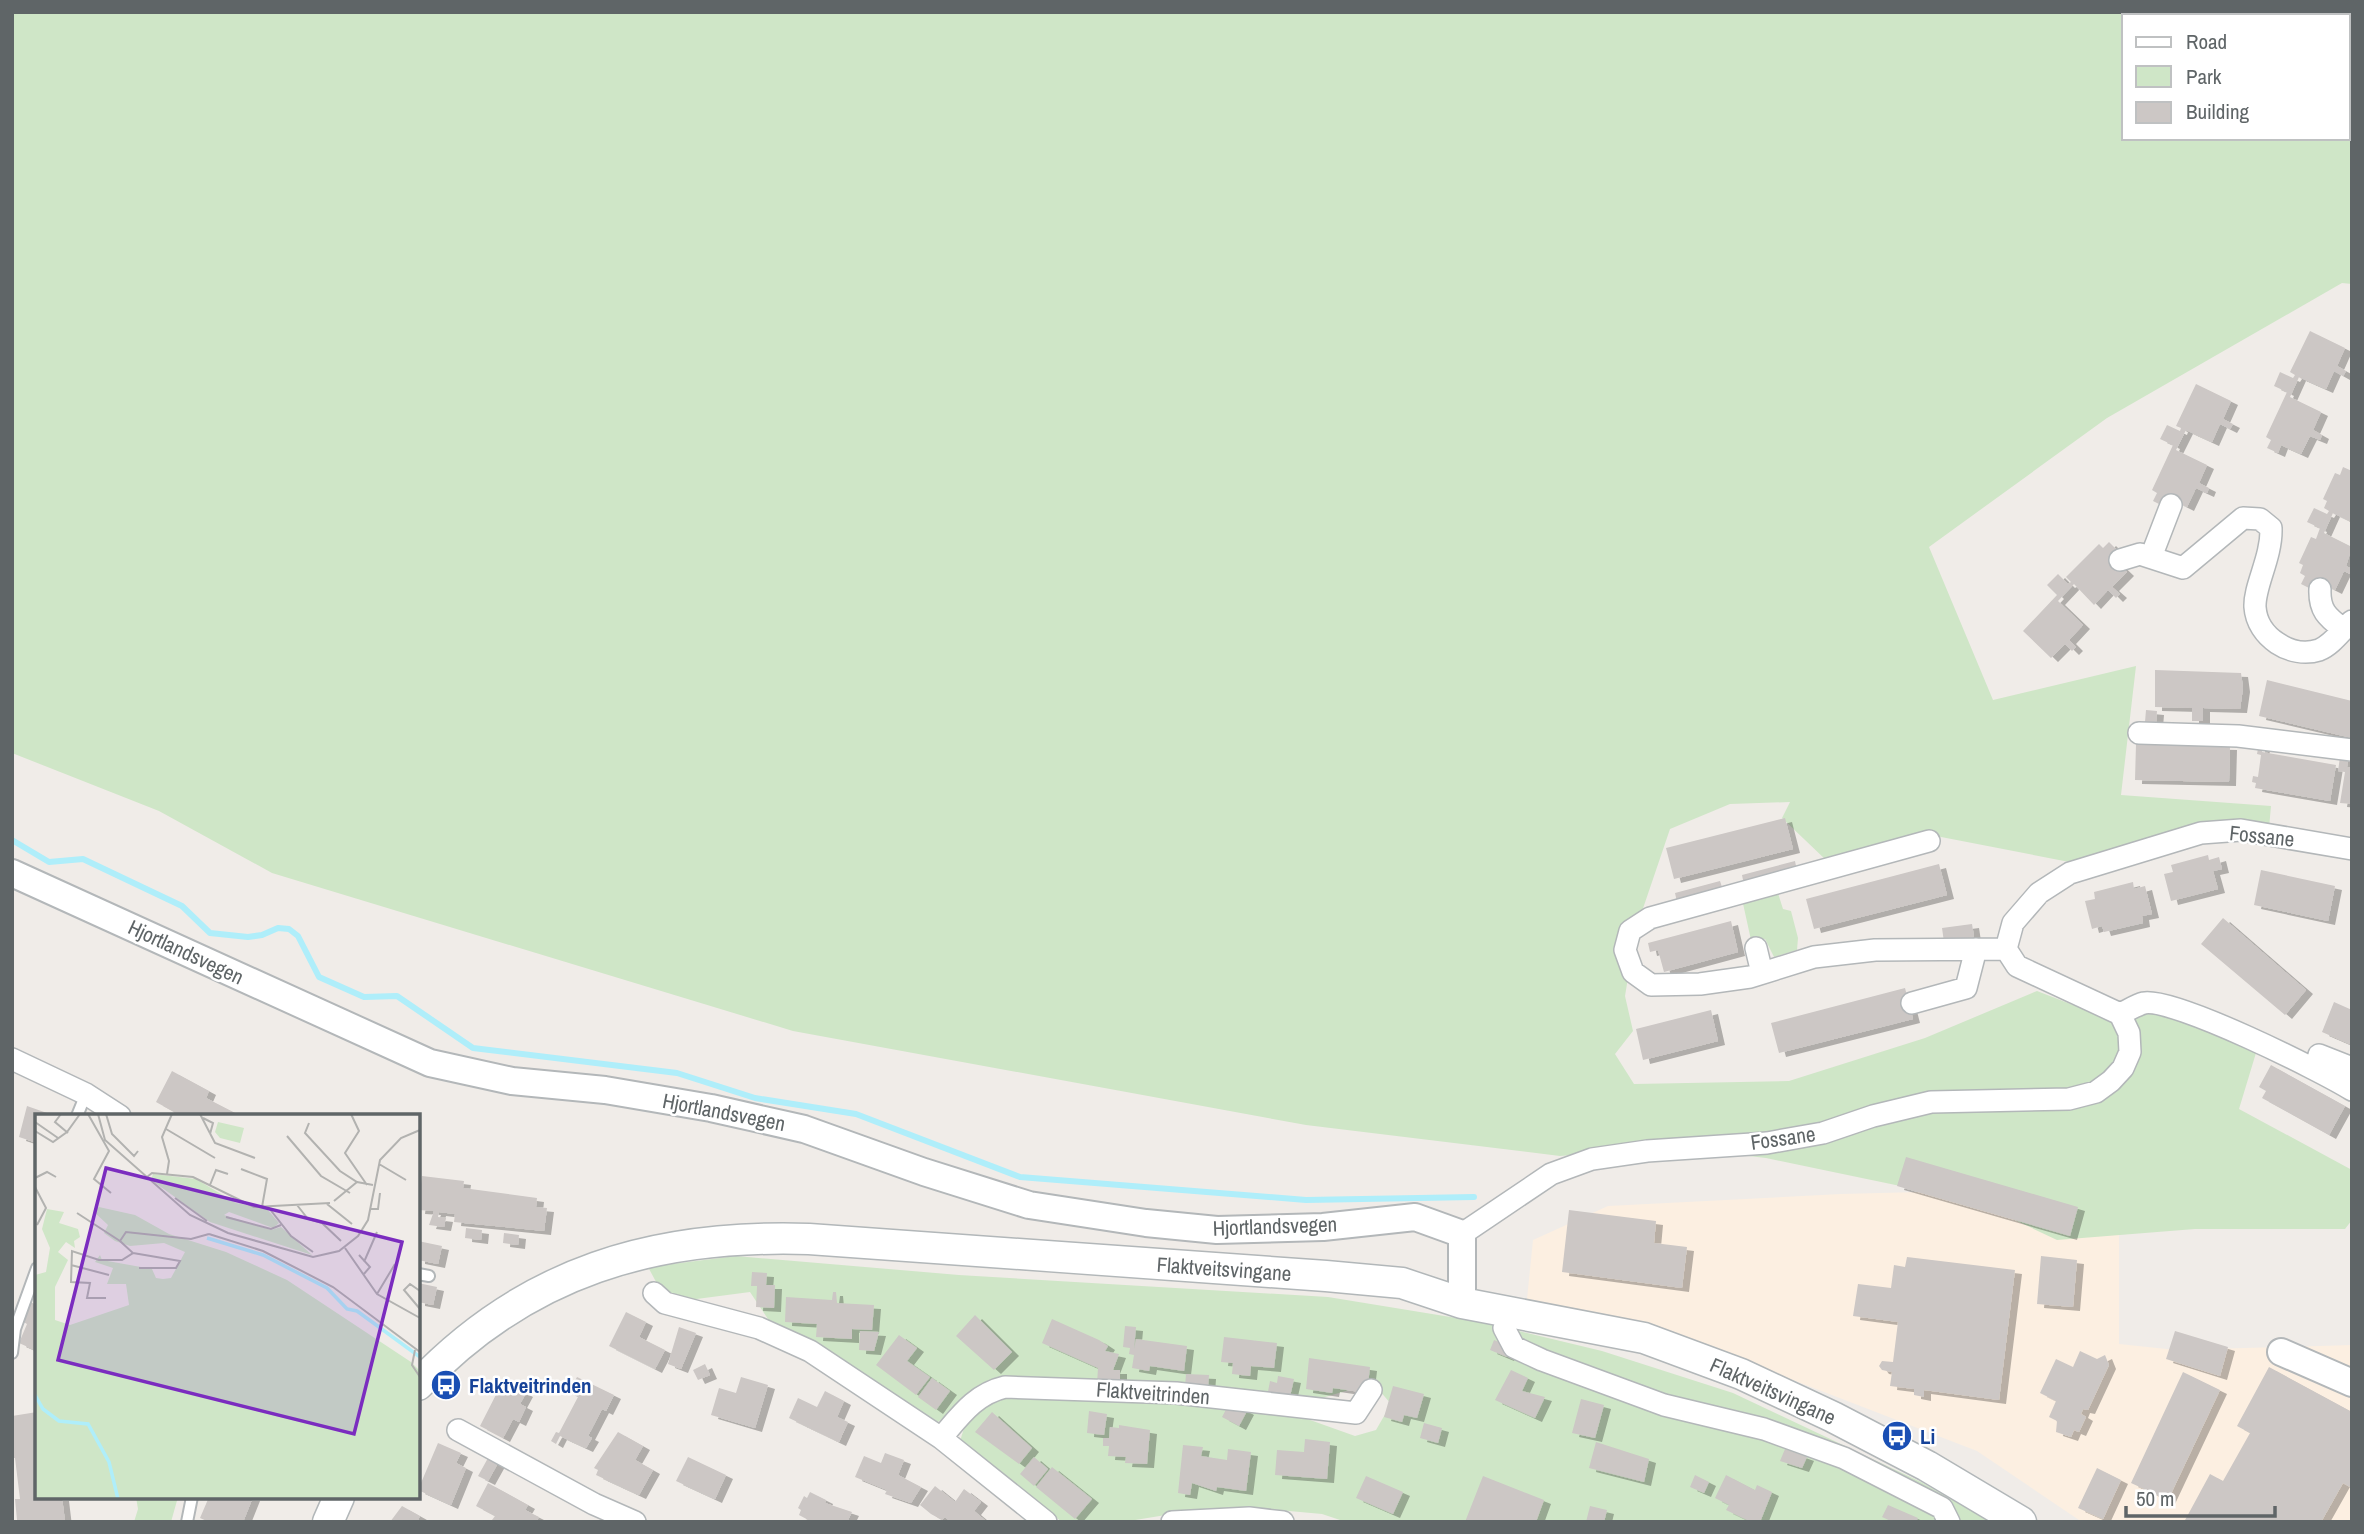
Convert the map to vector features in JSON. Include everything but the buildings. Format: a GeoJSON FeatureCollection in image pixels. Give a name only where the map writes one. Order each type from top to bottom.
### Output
{"type":"FeatureCollection","features":[{"type":"Feature","properties":{"kind":"main road","name":"Flaktveitsvingane"},"geometry":{"type":"LineString","coordinates":[[420,1383],[452,1349],[494,1318],[578,1275],[638,1252],[755,1237],[1402,1283],[1462,1303],[1644,1338],[1741,1374],[1915,1460],[2021,1522]]}},
{"type":"Feature","properties":{"kind":"main road"},"geometry":{"type":"LineString","coordinates":[[328,1522],[338,1499]]}},
{"type":"Feature","properties":{"kind":"street"},"geometry":{"type":"LineString","coordinates":[[2151,557],[2171,505]]}},
{"type":"Feature","properties":{"kind":"street"},"geometry":{"type":"LineString","coordinates":[[2120,561],[2140,554],[2183,568],[2243,518],[2259,519],[2271,528],[2272,547],[2255,606],[2260,626],[2273,641],[2304,652],[2321,649],[2347,625],[2324,614],[2319,601],[2320,589]]}},
{"type":"Feature","properties":{"kind":"street"},"geometry":{"type":"LineString","coordinates":[[2139,733],[2238,736],[2352,750]]}},
{"type":"Feature","properties":{"kind":"street","name":"Fossane"},"geometry":{"type":"LineString","coordinates":[[2006,949],[2013,923],[2039,893],[2070,873],[2201,833],[2241,830],[2352,849]]}},
{"type":"Feature","properties":{"kind":"street"},"geometry":{"type":"LineString","coordinates":[[1929,841],[1650,918],[1630,931],[1625,950],[1633,972],[1651,985],[1700,984],[1762,973],[1814,957],[1875,950],[2006,949],[2017,965],[2120,1014],[2145,1003],[2171,1006],[2350,1083]]}},
{"type":"Feature","properties":{"kind":"street","name":"Hjortlandsvegen"},"geometry":{"type":"LineString","coordinates":[[12,873],[430,1063],[512,1082],[605,1090],[711,1108],[803,1129],[924,1172],[1029,1205],[1146,1223],[1217,1230],[1323,1227],[1415,1217],[1462,1234]]}},
{"type":"Feature","properties":{"kind":"street"},"geometry":{"type":"LineString","coordinates":[[1756,948],[1762,973]]}},
{"type":"Feature","properties":{"kind":"street"},"geometry":{"type":"LineString","coordinates":[[1912,1003],[1966,988],[1976,949]]}},
{"type":"Feature","properties":{"kind":"street","name":"Fossane"},"geometry":{"type":"LineString","coordinates":[[1462,1234],[1551,1174],[1592,1159],[1789,1139],[1823,1133],[1873,1116],[1931,1102],[2069,1099],[2096,1091],[2123,1068],[2130,1052],[2129,1033],[2120,1014]]}},
{"type":"Feature","properties":{"kind":"street"},"geometry":{"type":"LineString","coordinates":[[2319,1055],[2350,1083]]}},
{"type":"Feature","properties":{"kind":"street"},"geometry":{"type":"LineString","coordinates":[[12,1059],[86,1094],[117,1114]]}},
{"type":"Feature","properties":{"kind":"street"},"geometry":{"type":"LineString","coordinates":[[1462,1234],[1462,1303]]}},
{"type":"Feature","properties":{"kind":"street"},"geometry":{"type":"LineString","coordinates":[[654,1293],[665,1303],[759,1328],[790,1341],[846,1373],[941,1438],[1046,1522]]}},
{"type":"Feature","properties":{"kind":"street","name":"Flaktveitsvingane"},"geometry":{"type":"LineString","coordinates":[[1504,1328],[1514,1347],[1542,1360],[1664,1405],[1764,1429],[1844,1458],[1942,1508],[1949,1522]]}},
{"type":"Feature","properties":{"kind":"street"},"geometry":{"type":"LineString","coordinates":[[2281,1352],[2352,1383]]}},
{"type":"Feature","properties":{"kind":"street","name":"Flaktveitrinden"},"geometry":{"type":"LineString","coordinates":[[941,1438],[970,1405],[993,1390],[1005,1387],[1175,1393],[1356,1413],[1371,1390]]}},
{"type":"Feature","properties":{"kind":"street"},"geometry":{"type":"LineString","coordinates":[[458,1430],[594,1504],[635,1522]]}},
{"type":"Feature","properties":{"kind":"street"},"geometry":{"type":"LineString","coordinates":[[1172,1522],[1249,1518],[1283,1522]]}},
{"type":"Feature","properties":{"kind":"lane"},"geometry":{"type":"LineString","coordinates":[[78,1114],[86,1094]]}},
{"type":"Feature","properties":{"kind":"lane"},"geometry":{"type":"LineString","coordinates":[[12,1353],[15,1329],[35,1274]]}},
{"type":"Feature","properties":{"kind":"lane"},"geometry":{"type":"LineString","coordinates":[[187,1522],[192,1499]]}},
{"type":"Feature","properties":{"kind":"shaded area"},"geometry":{"type":"Polygon","coordinates":[[[1998,1190],[2119,1228],[2119,1344],[2176,1350],[2352,1345],[2352,1522],[2082,1522],[1977,1451],[1700,1344],[1527,1299],[1533,1240],[1608,1206],[1841,1194],[1998,1190]]]}},
{"type":"Feature","properties":{"kind":"green space"},"geometry":{"type":"Polygon","coordinates":[[[12,12],[2352,12],[2352,284],[2342,283],[2107,418],[1929,547],[1993,700],[2136,666],[2121,795],[2271,806],[2269,828],[2204,835],[2100,868],[1936,836],[1827,861],[1782,818],[1790,802],[1730,804],[1670,829],[1636,929],[1625,996],[1633,1031],[1615,1054],[1634,1084],[1789,1081],[1925,1038],[2037,991],[2112,1020],[2160,1000],[2259,1043],[2239,1109],[2352,1170],[2352,1220],[2345,1229],[2195,1229],[2057,1240],[1977,1202],[1766,1158],[1670,1147],[1560,1156],[1306,1125],[793,1031],[272,873],[159,811],[12,753],[12,12]]]}},
{"type":"Feature","properties":{"kind":"green space"},"geometry":{"type":"Polygon","coordinates":[[[1777,890],[1783,909],[1791,911],[1798,938],[1797,950],[1774,957],[1765,939],[1751,940],[1742,899],[1777,890]]]}},
{"type":"Feature","properties":{"kind":"green space"},"geometry":{"type":"Polygon","coordinates":[[[736,1256],[959,1275],[1328,1297],[1481,1322],[1602,1351],[1733,1393],[1921,1482],[1991,1522],[1346,1522],[1322,1514],[1258,1508],[1178,1513],[1123,1522],[1062,1522],[960,1442],[969,1418],[982,1403],[1000,1395],[1025,1391],[1282,1410],[1355,1436],[1376,1430],[1391,1404],[1373,1383],[1308,1402],[1007,1379],[955,1408],[938,1422],[770,1322],[750,1292],[689,1300],[661,1291],[648,1267],[736,1256]]]}},
{"type":"Feature","properties":{"kind":"green space"},"geometry":{"type":"Polygon","coordinates":[[[136,1499],[177,1499],[171,1522],[134,1522],[138,1509],[136,1499]]]}},
{"type":"Feature","properties":{"kind":"waterway"},"geometry":{"type":"LineString","coordinates":[[12,840],[49,862],[83,859],[182,906],[210,933],[248,937],[262,935],[278,928],[289,929],[298,936],[319,977],[364,997],[397,996],[473,1048],[677,1073],[755,1098],[856,1114],[1020,1177],[1306,1200],[1474,1197]]}},
{"type":"Feature","properties":{"kind":"place","name":"Flaktveitrinden"},"geometry":{"type":"Point","coordinates":[446,1385]}},
{"type":"Feature","properties":{"kind":"place","name":"Li"},"geometry":{"type":"Point","coordinates":[1897,1436]}}]}
